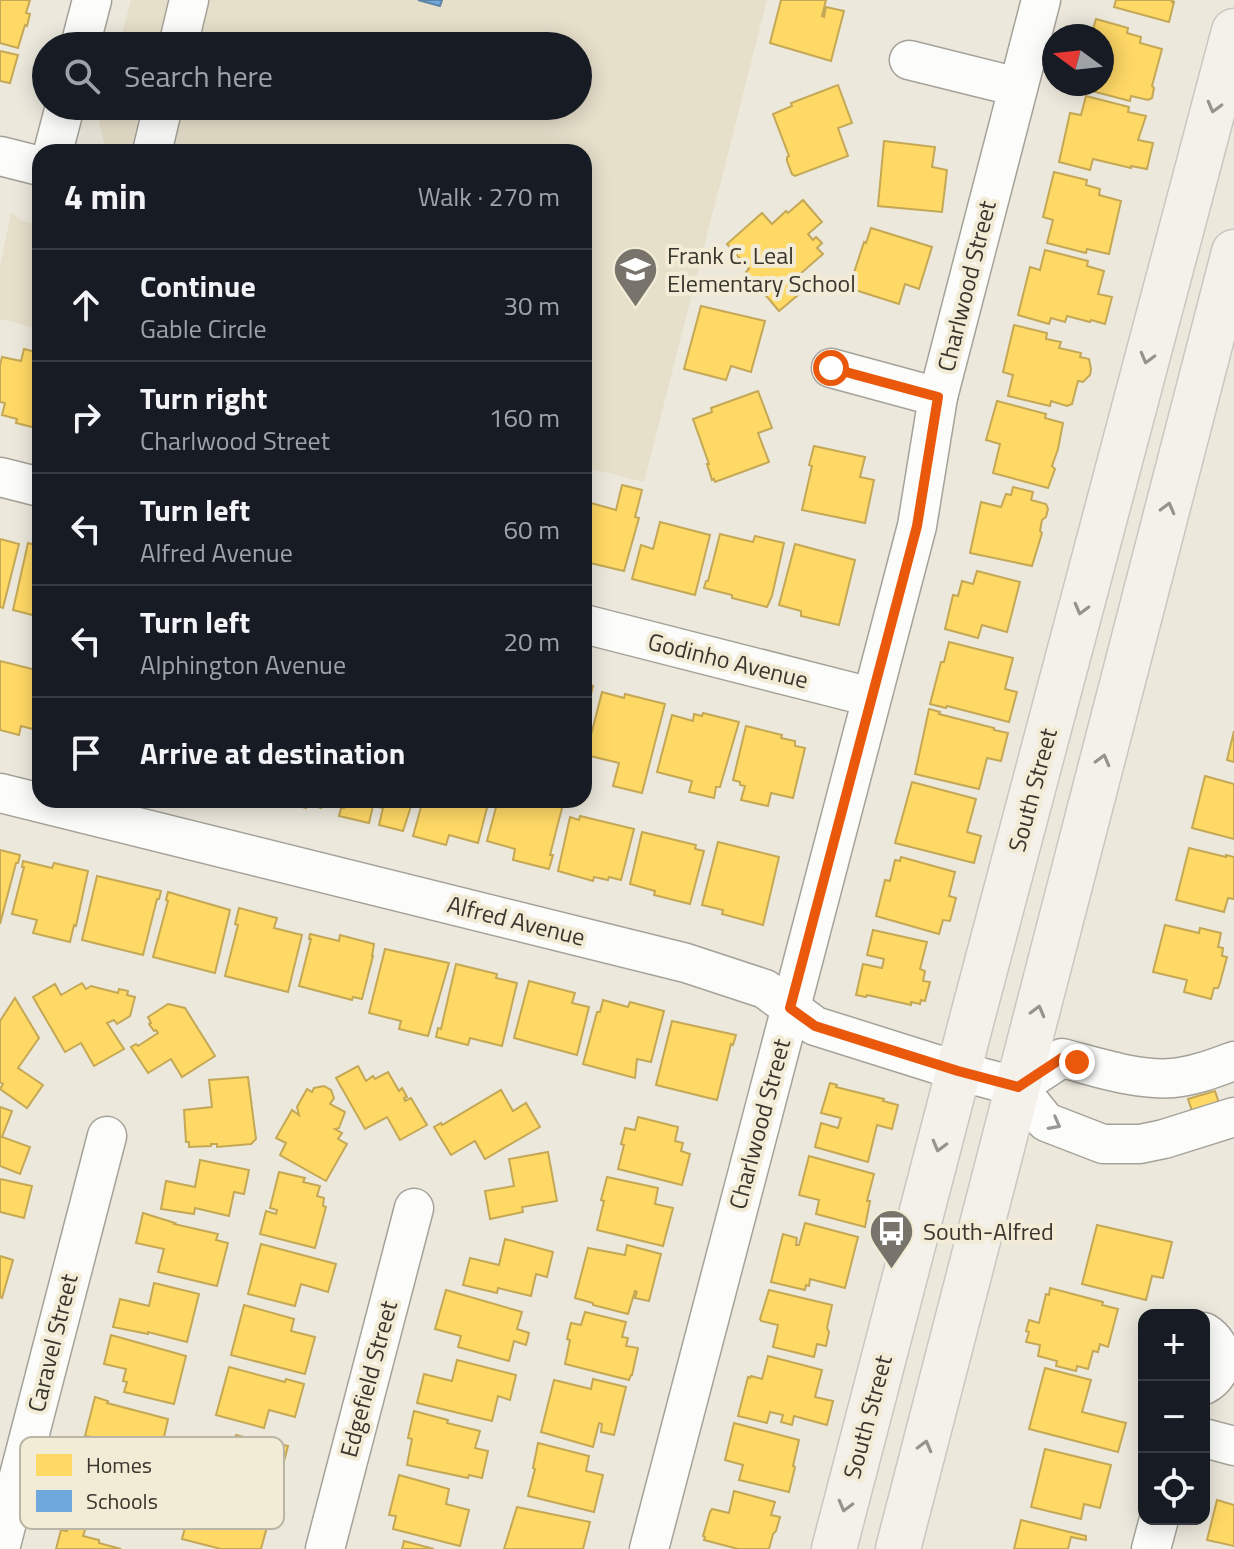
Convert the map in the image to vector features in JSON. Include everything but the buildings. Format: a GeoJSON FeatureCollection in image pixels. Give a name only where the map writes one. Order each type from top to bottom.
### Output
{"type":"FeatureCollection","features":[{"type":"Feature","properties":{"kind":"main road","name":"South Street"},"geometry":{"type":"LineString","coordinates":[[834,1549],[1234,31]]}},
{"type":"Feature","properties":{"kind":"main road"},"geometry":{"type":"LineString","coordinates":[[898,1549],[1234,252]]}},
{"type":"Feature","properties":{"kind":"street"},"geometry":{"type":"LineString","coordinates":[[84,32],[92,0]]}},
{"type":"Feature","properties":{"kind":"street"},"geometry":{"type":"LineString","coordinates":[[181,32],[189,0]]}},
{"type":"Feature","properties":{"kind":"street","name":"Charlwood Street"},"geometry":{"type":"LineString","coordinates":[[649,1549],[917,526],[938,397],[1041,0]]}},
{"type":"Feature","properties":{"kind":"street"},"geometry":{"type":"LineString","coordinates":[[909,60],[1018,87]]}},
{"type":"Feature","properties":{"kind":"street"},"geometry":{"type":"LineString","coordinates":[[55,144],[61,120]]}},
{"type":"Feature","properties":{"kind":"street"},"geometry":{"type":"LineString","coordinates":[[154,144],[160,120]]}},
{"type":"Feature","properties":{"kind":"street"},"geometry":{"type":"LineString","coordinates":[[0,156],[32,164]]}},
{"type":"Feature","properties":{"kind":"street"},"geometry":{"type":"LineString","coordinates":[[831,368],[938,397]]}},
{"type":"Feature","properties":{"kind":"street"},"geometry":{"type":"LineString","coordinates":[[0,477],[32,485]]}},
{"type":"Feature","properties":{"kind":"street","name":"Godinho Avenue"},"geometry":{"type":"LineString","coordinates":[[592,626],[871,697]]}},
{"type":"Feature","properties":{"kind":"street","name":"Alfred Avenue"},"geometry":{"type":"LineString","coordinates":[[0,793],[32,801]]}},
{"type":"Feature","properties":{"kind":"street","name":"Alfred Avenue"},"geometry":{"type":"LineString","coordinates":[[61,808],[686,963],[765,989],[815,1026],[1018,1087]]}},
{"type":"Feature","properties":{"kind":"street"},"geometry":{"type":"LineString","coordinates":[[1234,1061],[1175,1078],[1162,1078],[1133,1075],[1062,1058],[1018,1087],[1046,1122],[1103,1144],[1140,1144],[1234,1117]]}},
{"type":"Feature","properties":{"kind":"street"},"geometry":{"type":"LineString","coordinates":[[1162,1078],[1164,1139]]}},
{"type":"Feature","properties":{"kind":"street","name":"Caravel Street"},"geometry":{"type":"LineString","coordinates":[[29,1437],[107,1136]]}},
{"type":"Feature","properties":{"kind":"street","name":"Edgefield Street"},"geometry":{"type":"LineString","coordinates":[[325,1549],[414,1208]]}},
{"type":"Feature","properties":{"kind":"street"},"geometry":{"type":"LineString","coordinates":[[1210,1336],[1216,1341],[1221,1358],[1216,1376],[1210,1380]]}},
{"type":"Feature","properties":{"kind":"street"},"geometry":{"type":"LineString","coordinates":[[1210,1440],[1234,1446]]}},
{"type":"Feature","properties":{"kind":"street","name":"Caravel Street"},"geometry":{"type":"LineString","coordinates":[[0,1549],[20,1472]]}},
{"type":"Feature","properties":{"kind":"street"},"geometry":{"type":"LineString","coordinates":[[1151,1549],[1157,1525]]}},
{"type":"Feature","properties":{"kind":"shaded area","name":"Frank C. Leal Elementary School"},"geometry":{"type":"Polygon","coordinates":[[[131,0],[767,0],[644,482],[592,469],[592,144],[104,144],[99,122],[592,120],[592,32],[123,32],[131,0]]]}},
{"type":"Feature","properties":{"kind":"shaded area"},"geometry":{"type":"Polygon","coordinates":[[[11,212],[20,220],[32,224],[32,327],[0,319],[0,268],[11,212]]]}},
{"type":"Feature","properties":{"kind":"place","name":"Frank C. Leal Elementary School"},"geometry":{"type":"Point","coordinates":[636,309]}},
{"type":"Feature","properties":{"kind":"place","name":"South-Alfred"},"geometry":{"type":"Point","coordinates":[892,1271]}},
{"type":"Feature","properties":{"kind":"route"},"geometry":{"type":"LineString","coordinates":[[831,368],[938,397],[917,526],[790,1008],[815,1026],[1018,1087],[1062,1058],[1077,1062]]}}]}
